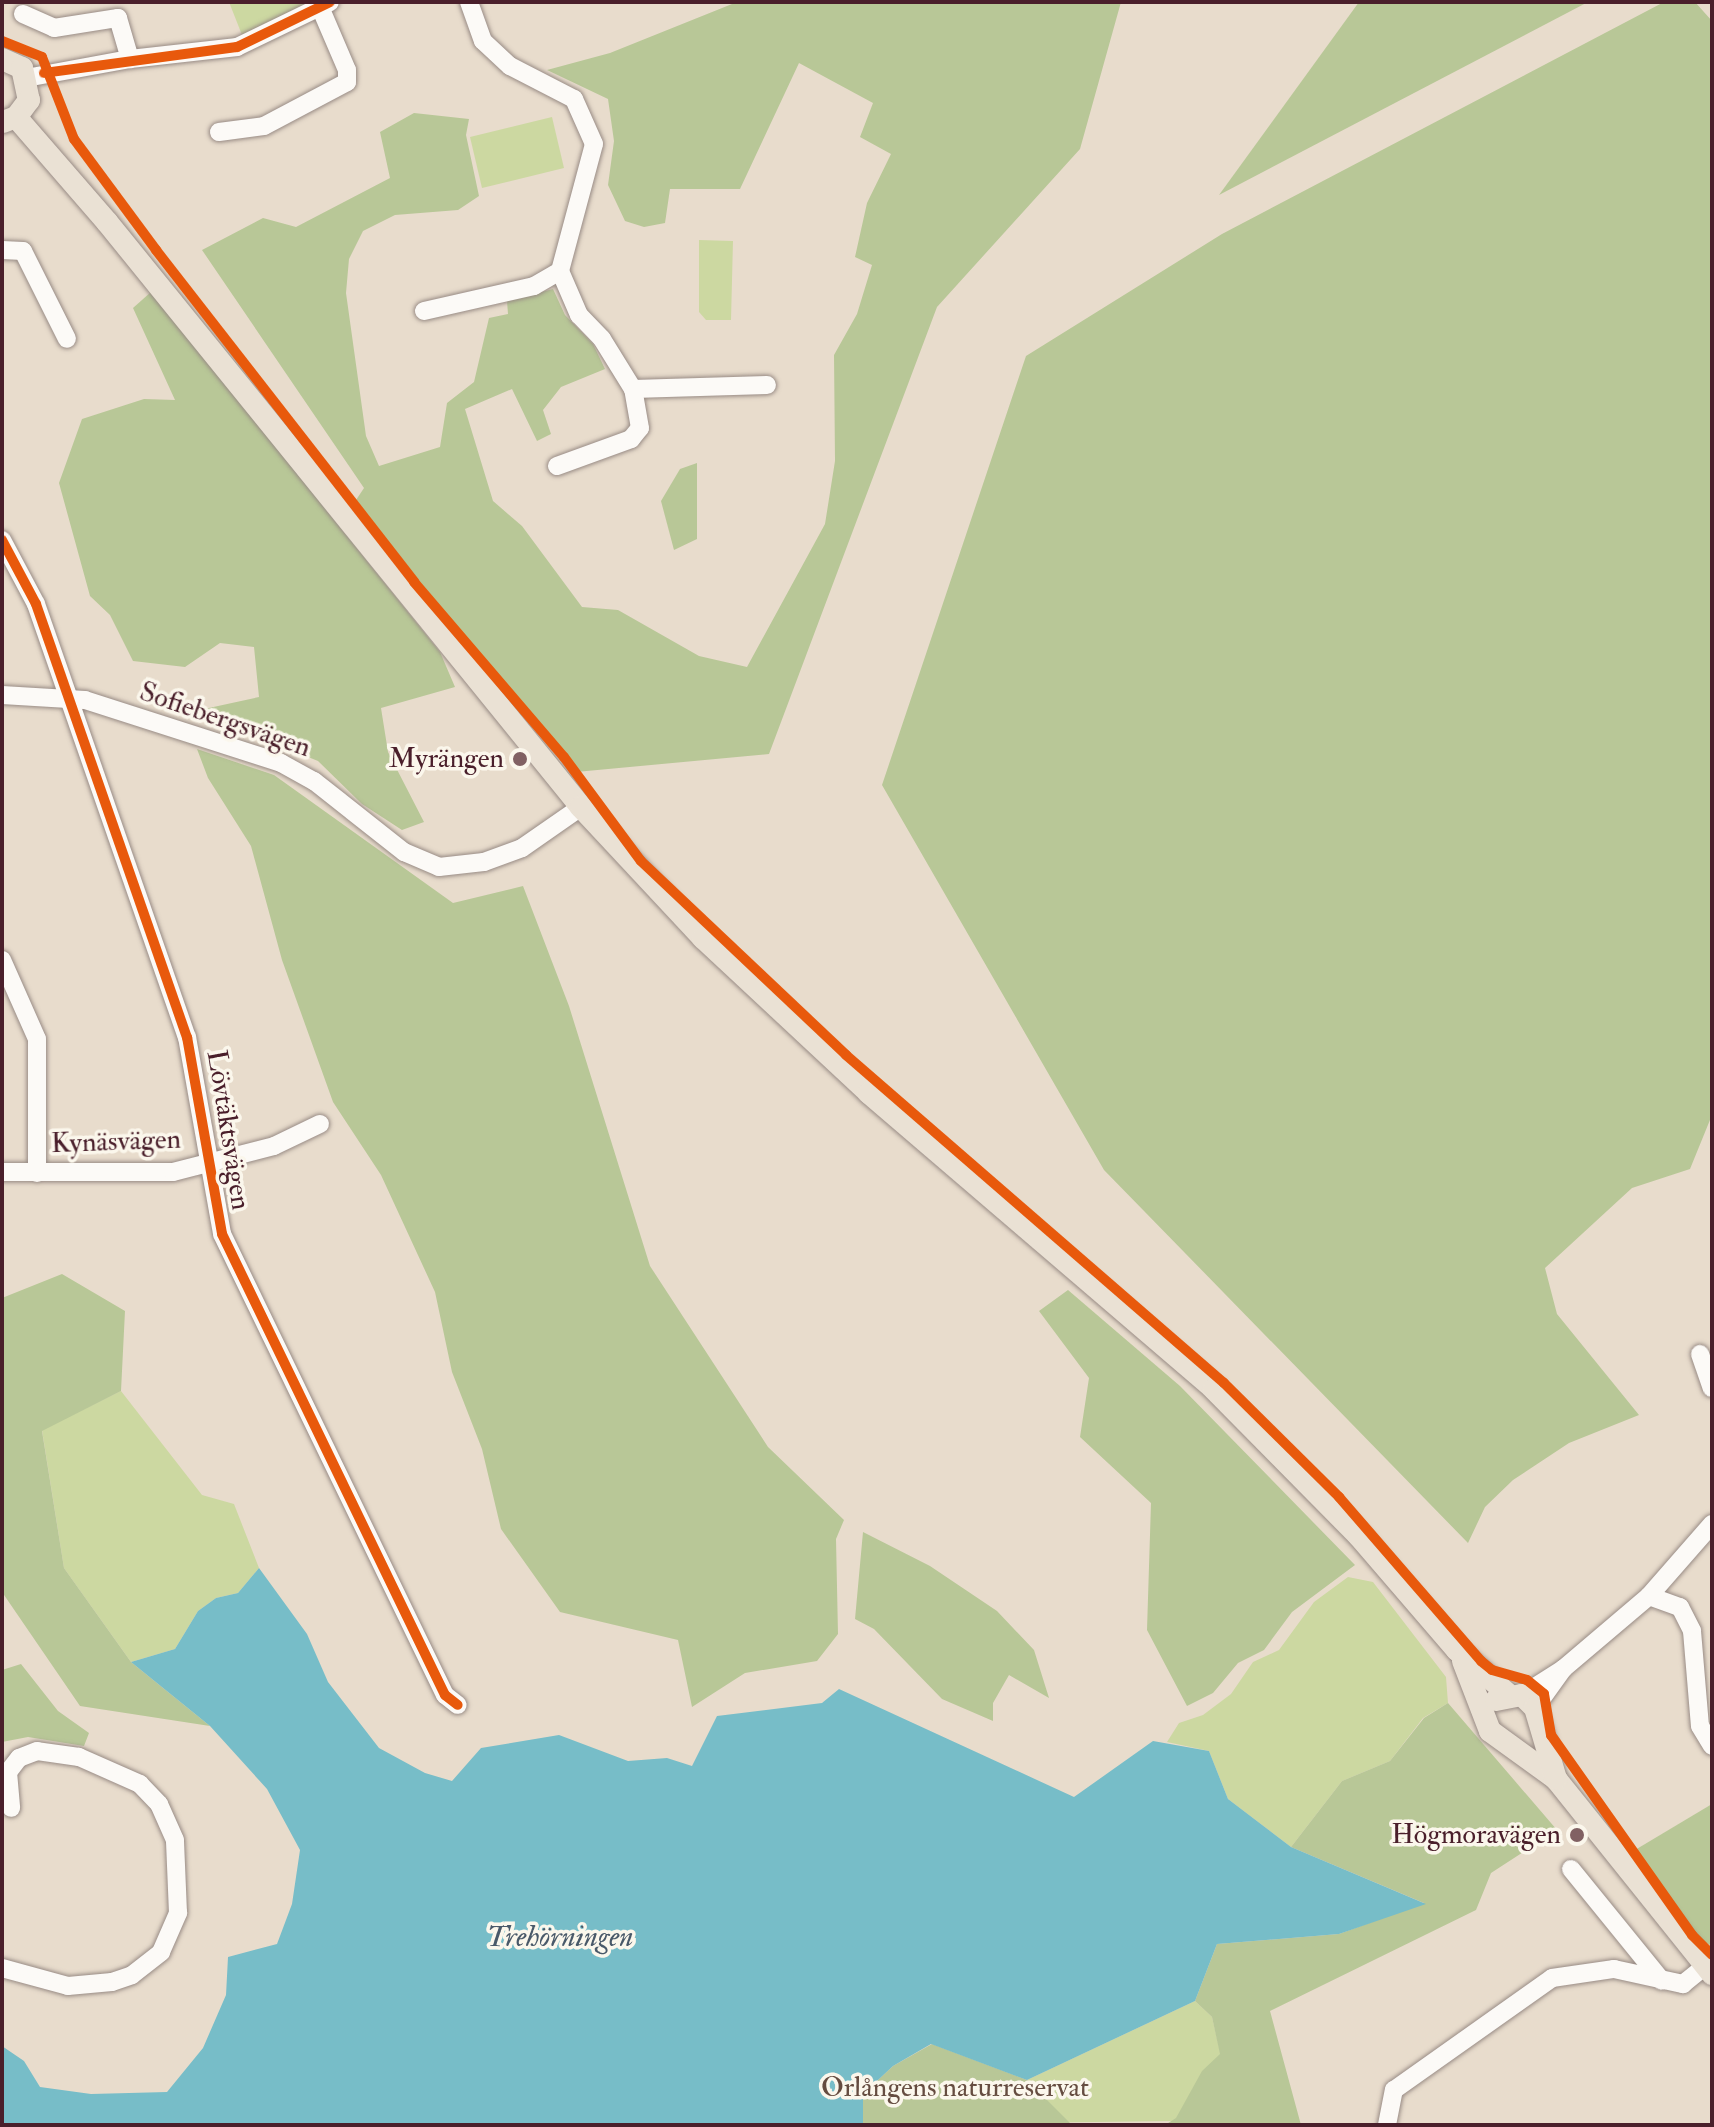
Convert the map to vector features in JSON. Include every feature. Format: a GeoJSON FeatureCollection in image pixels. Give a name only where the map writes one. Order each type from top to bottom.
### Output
{"type":"FeatureCollection","features":[{"type":"Feature","properties":{"kind":"main road"},"geometry":{"type":"LineString","coordinates":[[2,59],[22,68],[29,100],[9,120],[117,234],[581,807],[703,938],[869,1093],[1214,1389],[1359,1536],[1457,1650],[1525,1706],[1556,1779]]}},
{"type":"Feature","properties":{"kind":"main road"},"geometry":{"type":"LineString","coordinates":[[1457,1650],[1495,1737],[1511,1743],[1556,1779],[1708,1970]]}},
{"type":"Feature","properties":{"kind":"main road"},"geometry":{"type":"LineString","coordinates":[[1487,1715],[1499,1697],[1525,1706]]}},
{"type":"Feature","properties":{"kind":"main road"},"geometry":{"type":"LineString","coordinates":[[1511,1743],[1523,1742],[1525,1706]]}},
{"type":"Feature","properties":{"kind":"street"},"geometry":{"type":"LineString","coordinates":[[469,2],[483,41],[510,66],[574,99],[594,144],[560,271],[579,315],[602,339],[633,389],[640,428],[631,439],[557,466]]}},
{"type":"Feature","properties":{"kind":"street"},"geometry":{"type":"LineString","coordinates":[[26,78],[130,59],[237,47],[325,4],[347,70],[347,82],[264,126],[219,132]]}},
{"type":"Feature","properties":{"kind":"street"},"geometry":{"type":"LineString","coordinates":[[23,14],[54,28],[118,18],[130,59]]}},
{"type":"Feature","properties":{"kind":"street"},"geometry":{"type":"LineString","coordinates":[[2,250],[23,251],[67,339]]}},
{"type":"Feature","properties":{"kind":"street"},"geometry":{"type":"LineString","coordinates":[[424,311],[534,286],[560,271]]}},
{"type":"Feature","properties":{"kind":"street"},"geometry":{"type":"LineString","coordinates":[[633,389],[767,385]]}},
{"type":"Feature","properties":{"kind":"street","name":"Lövtäktsvägen"},"geometry":{"type":"LineString","coordinates":[[2,540],[36,604],[65,698],[187,1037],[222,1234],[445,1695],[458,1705]]}},
{"type":"Feature","properties":{"kind":"street","name":"Sofiebergsvägen"},"geometry":{"type":"LineString","coordinates":[[2,695],[85,700],[281,763],[314,781],[404,852],[439,867],[484,862],[522,848],[581,807]]}},
{"type":"Feature","properties":{"kind":"street"},"geometry":{"type":"LineString","coordinates":[[2,960],[37,1039],[37,1173]]}},
{"type":"Feature","properties":{"kind":"street","name":"Kynäsvägen"},"geometry":{"type":"LineString","coordinates":[[2,1172],[132,1175],[209,1166],[274,1146],[320,1124]]}},
{"type":"Feature","properties":{"kind":"street"},"geometry":{"type":"LineString","coordinates":[[1700,1354],[1712,1388]]}},
{"type":"Feature","properties":{"kind":"street"},"geometry":{"type":"LineString","coordinates":[[1525,1706],[1563,1669],[1649,1596],[1712,1524]]}},
{"type":"Feature","properties":{"kind":"street"},"geometry":{"type":"LineString","coordinates":[[1649,1596],[1680,1607],[1692,1631],[1700,1726],[1712,1746]]}},
{"type":"Feature","properties":{"kind":"street"},"geometry":{"type":"LineString","coordinates":[[2,1968],[68,1986],[112,1982],[149,1964],[168,1943],[178,1913],[175,1840],[159,1804],[140,1784],[79,1757],[37,1751],[12,1763],[7,1781],[11,1808]]}},
{"type":"Feature","properties":{"kind":"street"},"geometry":{"type":"LineString","coordinates":[[1571,1869],[1662,1981]]}},
{"type":"Feature","properties":{"kind":"street"},"geometry":{"type":"LineString","coordinates":[[1387,2125],[1394,2090],[1552,1978],[1593,1968],[1683,1984],[1708,1970]]}},
{"type":"Feature","properties":{"kind":"green space"},"geometry":{"type":"Polygon","coordinates":[[[229,2],[311,2],[242,35],[229,2]]]}},
{"type":"Feature","properties":{"kind":"green space"},"geometry":{"type":"Polygon","coordinates":[[[737,2],[1121,2],[1080,149],[937,307],[769,754],[576,772],[414,582],[354,503],[364,488],[202,250],[263,218],[296,227],[390,178],[380,132],[414,113],[469,119],[466,135],[479,196],[458,210],[395,215],[363,231],[349,259],[346,293],[366,436],[379,466],[440,447],[447,403],[474,382],[489,318],[508,314],[507,301],[553,289],[565,315],[593,344],[605,369],[561,387],[543,410],[551,434],[537,441],[512,389],[465,409],[493,501],[522,526],[582,607],[618,610],[699,656],[747,667],[825,524],[835,461],[834,355],[857,314],[872,265],[855,257],[867,203],[891,154],[860,137],[873,103],[799,63],[740,189],[670,189],[665,223],[644,227],[625,221],[608,185],[614,141],[608,99],[547,70],[610,53],[737,2]]]}},
{"type":"Feature","properties":{"kind":"green space"},"geometry":{"type":"Polygon","coordinates":[[[1359,2],[1588,2],[1219,195],[1359,2]]]}},
{"type":"Feature","properties":{"kind":"green space"},"geometry":{"type":"Polygon","coordinates":[[[1664,2],[1695,2],[1712,21],[1712,1115],[1690,1169],[1632,1188],[1545,1268],[1557,1314],[1639,1415],[1569,1443],[1513,1480],[1485,1507],[1468,1543],[1104,1170],[882,785],[1026,356],[1222,234],[1664,2]]]}},
{"type":"Feature","properties":{"kind":"green space"},"geometry":{"type":"Polygon","coordinates":[[[552,117],[564,168],[482,188],[470,137],[552,117]]]}},
{"type":"Feature","properties":{"kind":"green space"},"geometry":{"type":"Polygon","coordinates":[[[699,240],[733,241],[731,320],[706,320],[699,312],[699,240]]]}},
{"type":"Feature","properties":{"kind":"green space"},"geometry":{"type":"Polygon","coordinates":[[[151,292],[440,652],[455,687],[381,708],[388,752],[424,822],[402,830],[362,804],[318,761],[195,711],[259,697],[254,647],[220,643],[185,667],[133,661],[110,615],[90,596],[59,483],[82,419],[144,399],[175,400],[133,308],[151,292]]]}},
{"type":"Feature","properties":{"kind":"green space"},"geometry":{"type":"Polygon","coordinates":[[[697,463],[697,539],[674,550],[661,501],[680,469],[697,463]]]}},
{"type":"Feature","properties":{"kind":"green space"},"geometry":{"type":"Polygon","coordinates":[[[197,749],[274,775],[453,903],[523,886],[569,1006],[650,1266],[768,1447],[844,1520],[836,1539],[838,1634],[817,1661],[745,1673],[692,1707],[678,1640],[560,1612],[501,1529],[482,1449],[452,1372],[435,1292],[381,1175],[333,1102],[282,960],[251,846],[208,778],[197,749]]]}},
{"type":"Feature","properties":{"kind":"green space"},"geometry":{"type":"Polygon","coordinates":[[[62,1274],[125,1311],[121,1391],[42,1431],[64,1568],[131,1662],[210,1726],[80,1706],[2,1592],[2,1298],[62,1274]]]}},
{"type":"Feature","properties":{"kind":"green space"},"geometry":{"type":"Polygon","coordinates":[[[1068,1290],[1180,1386],[1355,1565],[1292,1612],[1264,1650],[1238,1663],[1213,1693],[1187,1706],[1147,1630],[1151,1503],[1080,1437],[1089,1378],[1039,1311],[1068,1290]]]}},
{"type":"Feature","properties":{"kind":"green space"},"geometry":{"type":"Polygon","coordinates":[[[121,1391],[202,1495],[234,1504],[259,1568],[238,1593],[216,1598],[198,1611],[175,1649],[131,1662],[64,1568],[42,1430],[121,1391]]]}},
{"type":"Feature","properties":{"kind":"green space"},"geometry":{"type":"Polygon","coordinates":[[[863,1532],[930,1566],[997,1611],[1034,1650],[1049,1698],[1009,1675],[993,1703],[993,1721],[942,1699],[874,1629],[855,1619],[863,1532]]]}},
{"type":"Feature","properties":{"kind":"green space"},"geometry":{"type":"Polygon","coordinates":[[[1348,1577],[1373,1582],[1446,1677],[1448,1703],[1423,1718],[1390,1761],[1342,1781],[1291,1847],[1228,1799],[1209,1751],[1167,1742],[1179,1723],[1203,1715],[1231,1694],[1253,1662],[1279,1650],[1314,1602],[1348,1577]]]}},
{"type":"Feature","properties":{"kind":"green space"},"geometry":{"type":"Polygon","coordinates":[[[21,1664],[58,1711],[89,1733],[84,1746],[28,1737],[2,1742],[2,1670],[21,1664]]]}},
{"type":"Feature","properties":{"kind":"green space"},"geometry":{"type":"Polygon","coordinates":[[[1448,1703],[1557,1830],[1491,1873],[1476,1910],[1270,2011],[1301,2125],[1165,2125],[1176,2118],[1202,2071],[1220,2054],[1212,2017],[1195,2001],[1217,1944],[1339,1934],[1424,1903],[1291,1847],[1342,1781],[1390,1761],[1424,1718],[1448,1703]]]}},
{"type":"Feature","properties":{"kind":"green space"},"geometry":{"type":"Polygon","coordinates":[[[1712,1804],[1712,1946],[1692,1935],[1635,1850],[1712,1804]]]}},
{"type":"Feature","properties":{"kind":"green space"},"geometry":{"type":"Polygon","coordinates":[[[1195,1965],[1257,2125],[1172,2121],[853,2125],[1046,2106],[1059,2115],[1027,2080],[1195,2001],[1212,2017],[1219,2047],[1223,2041],[1195,1965]]]}},
{"type":"Feature","properties":{"kind":"green space","name":"Orlångens naturreservat"},"geometry":{"type":"Polygon","coordinates":[[[932,2044],[1027,2080],[1072,2125],[863,2125],[863,2094],[893,2066],[932,2044]]]}},
{"type":"Feature","properties":{"kind":"water","name":"Trehörningen"},"geometry":{"type":"Polygon","coordinates":[[[259,1568],[307,1634],[328,1682],[379,1748],[425,1773],[452,1781],[481,1748],[559,1735],[628,1761],[667,1758],[692,1766],[717,1716],[822,1703],[839,1689],[1074,1797],[1153,1741],[1209,1751],[1228,1799],[1291,1847],[1426,1904],[1339,1934],[1217,1944],[1195,2001],[1027,2080],[931,2044],[893,2066],[863,2094],[863,2125],[2,2125],[2,2046],[24,2061],[40,2087],[91,2094],[167,2092],[203,2048],[226,1995],[228,1957],[277,1944],[292,1904],[300,1850],[267,1789],[210,1726],[131,1662],[175,1649],[198,1611],[216,1598],[238,1593],[259,1568]]]}},
{"type":"Feature","properties":{"kind":"cycle path"},"geometry":{"type":"LineString","coordinates":[[44,73],[237,47],[330,2]]}},
{"type":"Feature","properties":{"kind":"cycle path"},"geometry":{"type":"LineString","coordinates":[[2,41],[42,57],[74,139],[156,250],[414,582],[564,757],[641,861],[846,1055],[1224,1383],[1339,1497],[1481,1661],[1492,1670],[1527,1680],[1544,1694],[1551,1735],[1692,1935],[1712,1955]]}},
{"type":"Feature","properties":{"kind":"cycle path"},"geometry":{"type":"LineString","coordinates":[[2,540],[36,604],[187,1037],[222,1234],[445,1695],[458,1705]]}},
{"type":"Feature","properties":{"kind":"place","name":"Myrängen"},"geometry":{"type":"Point","coordinates":[520,759]}},
{"type":"Feature","properties":{"kind":"place","name":"Högmoravägen"},"geometry":{"type":"Point","coordinates":[1577,1835]}}]}
